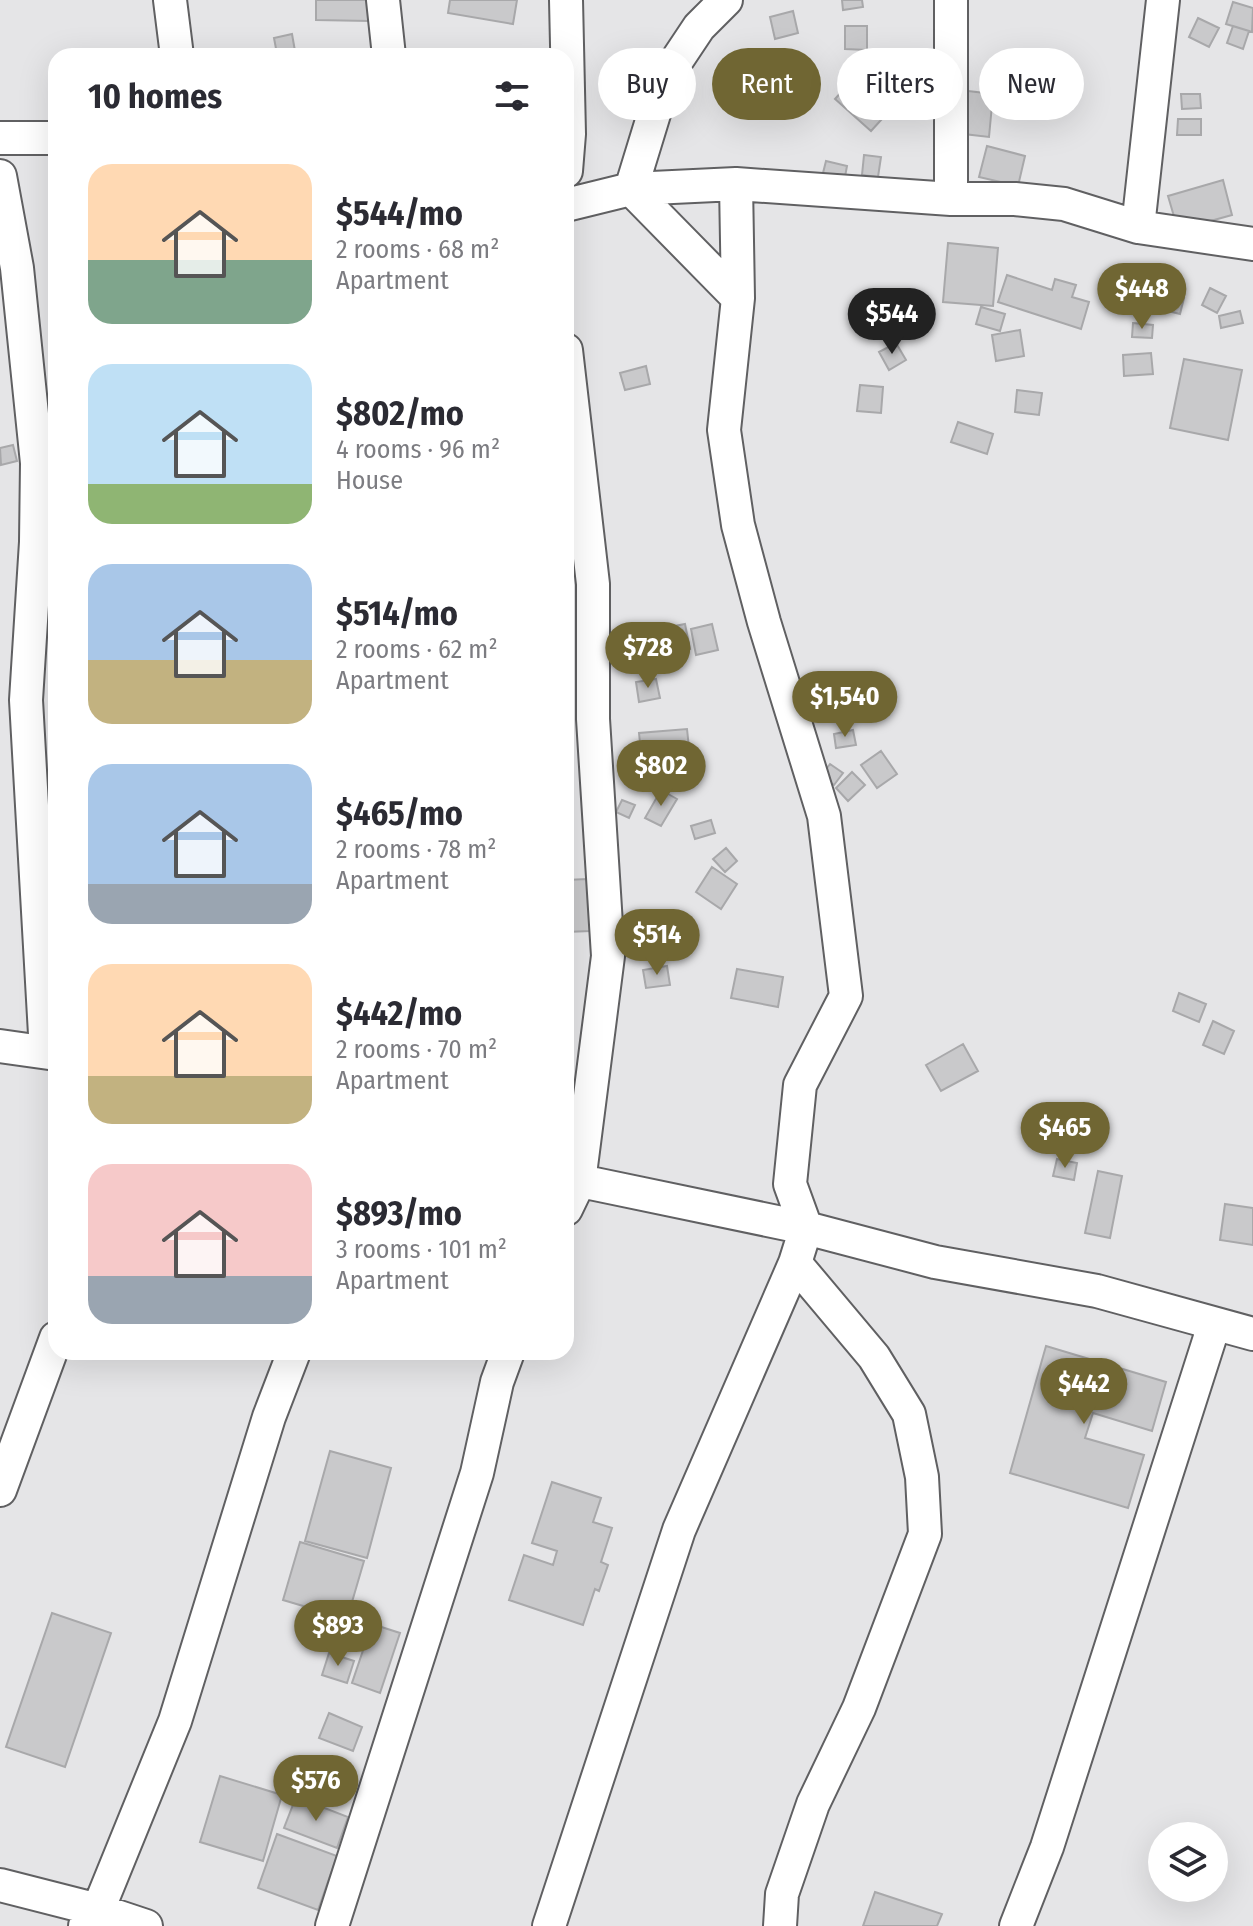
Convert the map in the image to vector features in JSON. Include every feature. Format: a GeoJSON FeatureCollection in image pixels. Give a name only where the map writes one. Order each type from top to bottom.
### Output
{"type":"FeatureCollection","features":[{"type":"Feature","properties":{"kind":"street"},"geometry":{"type":"LineString","coordinates":[[170,0],[176,48]]}},
{"type":"Feature","properties":{"kind":"street"},"geometry":{"type":"LineString","coordinates":[[383,0],[388,48]]}},
{"type":"Feature","properties":{"kind":"street"},"geometry":{"type":"LineString","coordinates":[[566,0],[567,48]]}},
{"type":"Feature","properties":{"kind":"street"},"geometry":{"type":"LineString","coordinates":[[631,189],[665,78],[699,27],[726,0]]}},
{"type":"Feature","properties":{"kind":"street"},"geometry":{"type":"LineString","coordinates":[[951,0],[951,199]]}},
{"type":"Feature","properties":{"kind":"street"},"geometry":{"type":"LineString","coordinates":[[1138,227],[1163,0]]}},
{"type":"Feature","properties":{"kind":"street"},"geometry":{"type":"LineString","coordinates":[[0,138],[48,138]]}},
{"type":"Feature","properties":{"kind":"street"},"geometry":{"type":"LineString","coordinates":[[0,176],[17,268],[37,463],[36,542],[26,700],[48,1011]]}},
{"type":"Feature","properties":{"kind":"street"},"geometry":{"type":"LineString","coordinates":[[549,1926],[679,1530],[795,1263],[806,1228],[790,1184],[800,1085],[846,996],[824,816],[764,622],[738,525],[724,430],[738,298],[736,184]]}},
{"type":"Feature","properties":{"kind":"street"},"geometry":{"type":"LineString","coordinates":[[574,203],[631,189],[736,184],[951,199],[1015,199],[1064,204],[1138,227],[1253,244]]}},
{"type":"Feature","properties":{"kind":"street"},"geometry":{"type":"LineString","coordinates":[[631,189],[738,298]]}},
{"type":"Feature","properties":{"kind":"street"},"geometry":{"type":"LineString","coordinates":[[574,419],[593,584],[593,719],[608,956],[574,1165]]}},
{"type":"Feature","properties":{"kind":"street"},"geometry":{"type":"LineString","coordinates":[[0,1046],[48,1053]]}},
{"type":"Feature","properties":{"kind":"street"},"geometry":{"type":"LineString","coordinates":[[574,1191],[806,1228],[935,1262],[1097,1291],[1253,1334]]}},
{"type":"Feature","properties":{"kind":"street"},"geometry":{"type":"LineString","coordinates":[[780,1926],[782,1894],[813,1804],[859,1708],[925,1534],[922,1477],[909,1414],[874,1357],[795,1263]]}},
{"type":"Feature","properties":{"kind":"street"},"geometry":{"type":"LineString","coordinates":[[1016,1926],[1047,1847],[1214,1325]]}},
{"type":"Feature","properties":{"kind":"street"},"geometry":{"type":"LineString","coordinates":[[0,1490],[48,1360]]}},
{"type":"Feature","properties":{"kind":"street"},"geometry":{"type":"LineString","coordinates":[[91,1918],[175,1721],[269,1417],[291,1360]]}},
{"type":"Feature","properties":{"kind":"street"},"geometry":{"type":"LineString","coordinates":[[332,1926],[477,1473],[497,1382],[505,1360]]}},
{"type":"Feature","properties":{"kind":"street"},"geometry":{"type":"LineString","coordinates":[[0,1885],[91,1918],[146,1926]]}},
{"type":"Feature","properties":{"kind":"building"},"geometry":{"type":"Polygon","coordinates":[[[316,0],[369,0],[369,21],[316,20],[316,0]]]}},
{"type":"Feature","properties":{"kind":"building"},"geometry":{"type":"Polygon","coordinates":[[[450,0],[517,0],[513,24],[448,13],[450,0]]]}},
{"type":"Feature","properties":{"kind":"building"},"geometry":{"type":"Polygon","coordinates":[[[842,0],[862,0],[863,7],[843,10],[842,0]]]}},
{"type":"Feature","properties":{"kind":"building"},"geometry":{"type":"Polygon","coordinates":[[[1233,2],[1253,8],[1252,32],[1226,24],[1233,2]]]}},
{"type":"Feature","properties":{"kind":"building"},"geometry":{"type":"Polygon","coordinates":[[[793,11],[798,33],[775,39],[770,17],[793,11]]]}},
{"type":"Feature","properties":{"kind":"building"},"geometry":{"type":"Polygon","coordinates":[[[1198,18],[1219,28],[1209,47],[1189,37],[1198,18]]]}},
{"type":"Feature","properties":{"kind":"building"},"geometry":{"type":"Polygon","coordinates":[[[845,26],[867,26],[867,48],[845,48],[845,26]]]}},
{"type":"Feature","properties":{"kind":"building"},"geometry":{"type":"Polygon","coordinates":[[[1233,26],[1249,31],[1243,49],[1227,43],[1233,26]]]}},
{"type":"Feature","properties":{"kind":"building"},"geometry":{"type":"Polygon","coordinates":[[[292,34],[294,48],[276,48],[274,38],[292,34]]]}},
{"type":"Feature","properties":{"kind":"building"},"geometry":{"type":"Polygon","coordinates":[[[968,91],[979,92],[979,120],[991,120],[989,137],[964,134],[968,91]]]}},
{"type":"Feature","properties":{"kind":"building"},"geometry":{"type":"Polygon","coordinates":[[[1181,94],[1200,94],[1201,108],[1182,109],[1181,94]]]}},
{"type":"Feature","properties":{"kind":"building"},"geometry":{"type":"Polygon","coordinates":[[[1178,119],[1201,119],[1201,135],[1177,135],[1178,119]]]}},
{"type":"Feature","properties":{"kind":"building"},"geometry":{"type":"Polygon","coordinates":[[[859,120],[881,120],[871,131],[859,120]]]}},
{"type":"Feature","properties":{"kind":"building"},"geometry":{"type":"Polygon","coordinates":[[[987,146],[1025,156],[1018,186],[979,177],[987,146]]]}},
{"type":"Feature","properties":{"kind":"building"},"geometry":{"type":"Polygon","coordinates":[[[864,155],[881,157],[878,177],[862,175],[864,155]]]}},
{"type":"Feature","properties":{"kind":"building"},"geometry":{"type":"Polygon","coordinates":[[[826,161],[847,166],[844,182],[822,177],[826,161]]]}},
{"type":"Feature","properties":{"kind":"building"},"geometry":{"type":"Polygon","coordinates":[[[1223,180],[1232,215],[1178,230],[1168,196],[1223,180]]]}},
{"type":"Feature","properties":{"kind":"building"},"geometry":{"type":"Polygon","coordinates":[[[948,243],[998,248],[993,306],[943,302],[948,243]]]}},
{"type":"Feature","properties":{"kind":"building"},"geometry":{"type":"Polygon","coordinates":[[[1007,275],[1052,290],[1055,279],[1076,285],[1072,297],[1089,302],[1081,329],[998,302],[1007,275]]]}},
{"type":"Feature","properties":{"kind":"building"},"geometry":{"type":"Polygon","coordinates":[[[1210,288],[1226,296],[1217,313],[1202,305],[1210,288]]]}},
{"type":"Feature","properties":{"kind":"building"},"geometry":{"type":"Polygon","coordinates":[[[1165,292],[1184,298],[1180,314],[1160,309],[1165,292]]]}},
{"type":"Feature","properties":{"kind":"building"},"geometry":{"type":"Polygon","coordinates":[[[981,307],[1005,314],[1000,331],[976,324],[981,307]]]}},
{"type":"Feature","properties":{"kind":"building"},"geometry":{"type":"Polygon","coordinates":[[[1240,311],[1243,323],[1221,328],[1219,316],[1240,311]]]}},
{"type":"Feature","properties":{"kind":"building"},"geometry":{"type":"Polygon","coordinates":[[[1133,323],[1153,325],[1152,338],[1132,337],[1133,323]]]}},
{"type":"Feature","properties":{"kind":"building"},"geometry":{"type":"Polygon","coordinates":[[[1020,330],[1024,356],[996,361],[992,335],[1020,330]]]}},
{"type":"Feature","properties":{"kind":"building"},"geometry":{"type":"Polygon","coordinates":[[[896,343],[906,360],[889,370],[879,352],[896,343]]]}},
{"type":"Feature","properties":{"kind":"building"},"geometry":{"type":"Polygon","coordinates":[[[1151,353],[1153,374],[1124,376],[1123,355],[1151,353]]]}},
{"type":"Feature","properties":{"kind":"building"},"geometry":{"type":"Polygon","coordinates":[[[1184,359],[1242,370],[1228,440],[1170,428],[1184,359]]]}},
{"type":"Feature","properties":{"kind":"building"},"geometry":{"type":"Polygon","coordinates":[[[646,366],[650,384],[625,390],[620,373],[646,366]]]}},
{"type":"Feature","properties":{"kind":"building"},"geometry":{"type":"Polygon","coordinates":[[[860,385],[883,387],[881,413],[857,411],[860,385]]]}},
{"type":"Feature","properties":{"kind":"building"},"geometry":{"type":"Polygon","coordinates":[[[1017,390],[1042,393],[1039,415],[1015,412],[1017,390]]]}},
{"type":"Feature","properties":{"kind":"building"},"geometry":{"type":"Polygon","coordinates":[[[958,422],[993,434],[987,454],[951,442],[958,422]]]}},
{"type":"Feature","properties":{"kind":"building"},"geometry":{"type":"Polygon","coordinates":[[[13,445],[17,461],[1,465],[0,448],[13,445]]]}},
{"type":"Feature","properties":{"kind":"building"},"geometry":{"type":"Polygon","coordinates":[[[685,624],[690,649],[668,653],[664,628],[685,624]]]}},
{"type":"Feature","properties":{"kind":"building"},"geometry":{"type":"Polygon","coordinates":[[[712,624],[718,650],[696,655],[691,629],[712,624]]]}},
{"type":"Feature","properties":{"kind":"building"},"geometry":{"type":"Polygon","coordinates":[[[656,679],[660,698],[639,702],[636,682],[656,679]]]}},
{"type":"Feature","properties":{"kind":"building"},"geometry":{"type":"Polygon","coordinates":[[[687,729],[690,757],[642,762],[639,733],[687,729]]]}},
{"type":"Feature","properties":{"kind":"building"},"geometry":{"type":"Polygon","coordinates":[[[853,730],[856,745],[836,748],[834,734],[853,730]]]}},
{"type":"Feature","properties":{"kind":"building"},"geometry":{"type":"Polygon","coordinates":[[[881,751],[897,774],[877,788],[861,765],[881,751]]]}},
{"type":"Feature","properties":{"kind":"building"},"geometry":{"type":"Polygon","coordinates":[[[830,764],[843,773],[834,785],[821,776],[830,764]]]}},
{"type":"Feature","properties":{"kind":"building"},"geometry":{"type":"Polygon","coordinates":[[[660,770],[682,771],[681,787],[659,786],[660,770]]]}},
{"type":"Feature","properties":{"kind":"building"},"geometry":{"type":"Polygon","coordinates":[[[852,772],[865,785],[848,801],[836,788],[852,772]]]}},
{"type":"Feature","properties":{"kind":"building"},"geometry":{"type":"Polygon","coordinates":[[[661,790],[677,799],[661,826],[645,818],[661,790]]]}},
{"type":"Feature","properties":{"kind":"building"},"geometry":{"type":"Polygon","coordinates":[[[622,800],[635,805],[629,818],[616,812],[622,800]]]}},
{"type":"Feature","properties":{"kind":"building"},"geometry":{"type":"Polygon","coordinates":[[[711,820],[715,833],[695,839],[691,826],[711,820]]]}},
{"type":"Feature","properties":{"kind":"building"},"geometry":{"type":"Polygon","coordinates":[[[726,848],[737,861],[725,872],[713,859],[726,848]]]}},
{"type":"Feature","properties":{"kind":"building"},"geometry":{"type":"Polygon","coordinates":[[[712,867],[737,884],[721,909],[696,892],[712,867]]]}},
{"type":"Feature","properties":{"kind":"building"},"geometry":{"type":"Polygon","coordinates":[[[587,879],[590,931],[574,932],[574,880],[587,879]]]}},
{"type":"Feature","properties":{"kind":"building"},"geometry":{"type":"Polygon","coordinates":[[[667,966],[670,985],[646,988],[643,970],[667,966]]]}},
{"type":"Feature","properties":{"kind":"building"},"geometry":{"type":"Polygon","coordinates":[[[737,969],[783,977],[778,1007],[731,998],[737,969]]]}},
{"type":"Feature","properties":{"kind":"building"},"geometry":{"type":"Polygon","coordinates":[[[1179,993],[1206,1004],[1199,1022],[1173,1011],[1179,993]]]}},
{"type":"Feature","properties":{"kind":"building"},"geometry":{"type":"Polygon","coordinates":[[[1213,1021],[1234,1031],[1224,1054],[1203,1045],[1213,1021]]]}},
{"type":"Feature","properties":{"kind":"building"},"geometry":{"type":"Polygon","coordinates":[[[963,1044],[978,1071],[941,1091],[926,1065],[963,1044]]]}},
{"type":"Feature","properties":{"kind":"building"},"geometry":{"type":"Polygon","coordinates":[[[1057,1159],[1077,1163],[1074,1180],[1053,1176],[1057,1159]]]}},
{"type":"Feature","properties":{"kind":"building"},"geometry":{"type":"Polygon","coordinates":[[[1098,1171],[1122,1176],[1110,1238],[1085,1233],[1098,1171]]]}},
{"type":"Feature","properties":{"kind":"building"},"geometry":{"type":"Polygon","coordinates":[[[1225,1204],[1253,1208],[1253,1245],[1220,1240],[1225,1204]]]}},
{"type":"Feature","properties":{"kind":"building"},"geometry":{"type":"Polygon","coordinates":[[[1046,1346],[1166,1382],[1152,1431],[1093,1413],[1085,1438],[1144,1455],[1128,1508],[1010,1473],[1046,1346]]]}},
{"type":"Feature","properties":{"kind":"building"},"geometry":{"type":"Polygon","coordinates":[[[330,1451],[391,1468],[367,1558],[305,1541],[330,1451]]]}},
{"type":"Feature","properties":{"kind":"building"},"geometry":{"type":"Polygon","coordinates":[[[552,1482],[601,1498],[593,1522],[612,1528],[601,1562],[608,1565],[599,1591],[595,1589],[583,1625],[509,1600],[524,1555],[553,1565],[557,1551],[532,1543],[552,1482]]]}},
{"type":"Feature","properties":{"kind":"building"},"geometry":{"type":"Polygon","coordinates":[[[300,1542],[364,1561],[347,1619],[283,1600],[300,1542]]]}},
{"type":"Feature","properties":{"kind":"building"},"geometry":{"type":"Polygon","coordinates":[[[52,1613],[111,1633],[65,1767],[6,1747],[52,1613]]]}},
{"type":"Feature","properties":{"kind":"building"},"geometry":{"type":"Polygon","coordinates":[[[372,1624],[400,1633],[380,1693],[352,1683],[372,1624]]]}},
{"type":"Feature","properties":{"kind":"building"},"geometry":{"type":"Polygon","coordinates":[[[329,1653],[354,1661],[347,1683],[322,1675],[329,1653]]]}},
{"type":"Feature","properties":{"kind":"building"},"geometry":{"type":"Polygon","coordinates":[[[329,1713],[362,1727],[353,1751],[319,1738],[329,1713]]]}},
{"type":"Feature","properties":{"kind":"building"},"geometry":{"type":"Polygon","coordinates":[[[220,1776],[282,1795],[263,1861],[200,1842],[220,1776]]]}},
{"type":"Feature","properties":{"kind":"building"},"geometry":{"type":"Polygon","coordinates":[[[296,1797],[348,1817],[337,1848],[284,1828],[296,1797]]]}},
{"type":"Feature","properties":{"kind":"building"},"geometry":{"type":"Polygon","coordinates":[[[277,1834],[337,1856],[318,1910],[258,1888],[277,1834]]]}},
{"type":"Feature","properties":{"kind":"building"},"geometry":{"type":"Polygon","coordinates":[[[875,1892],[942,1914],[937,1926],[863,1926],[875,1892]]]}}]}
